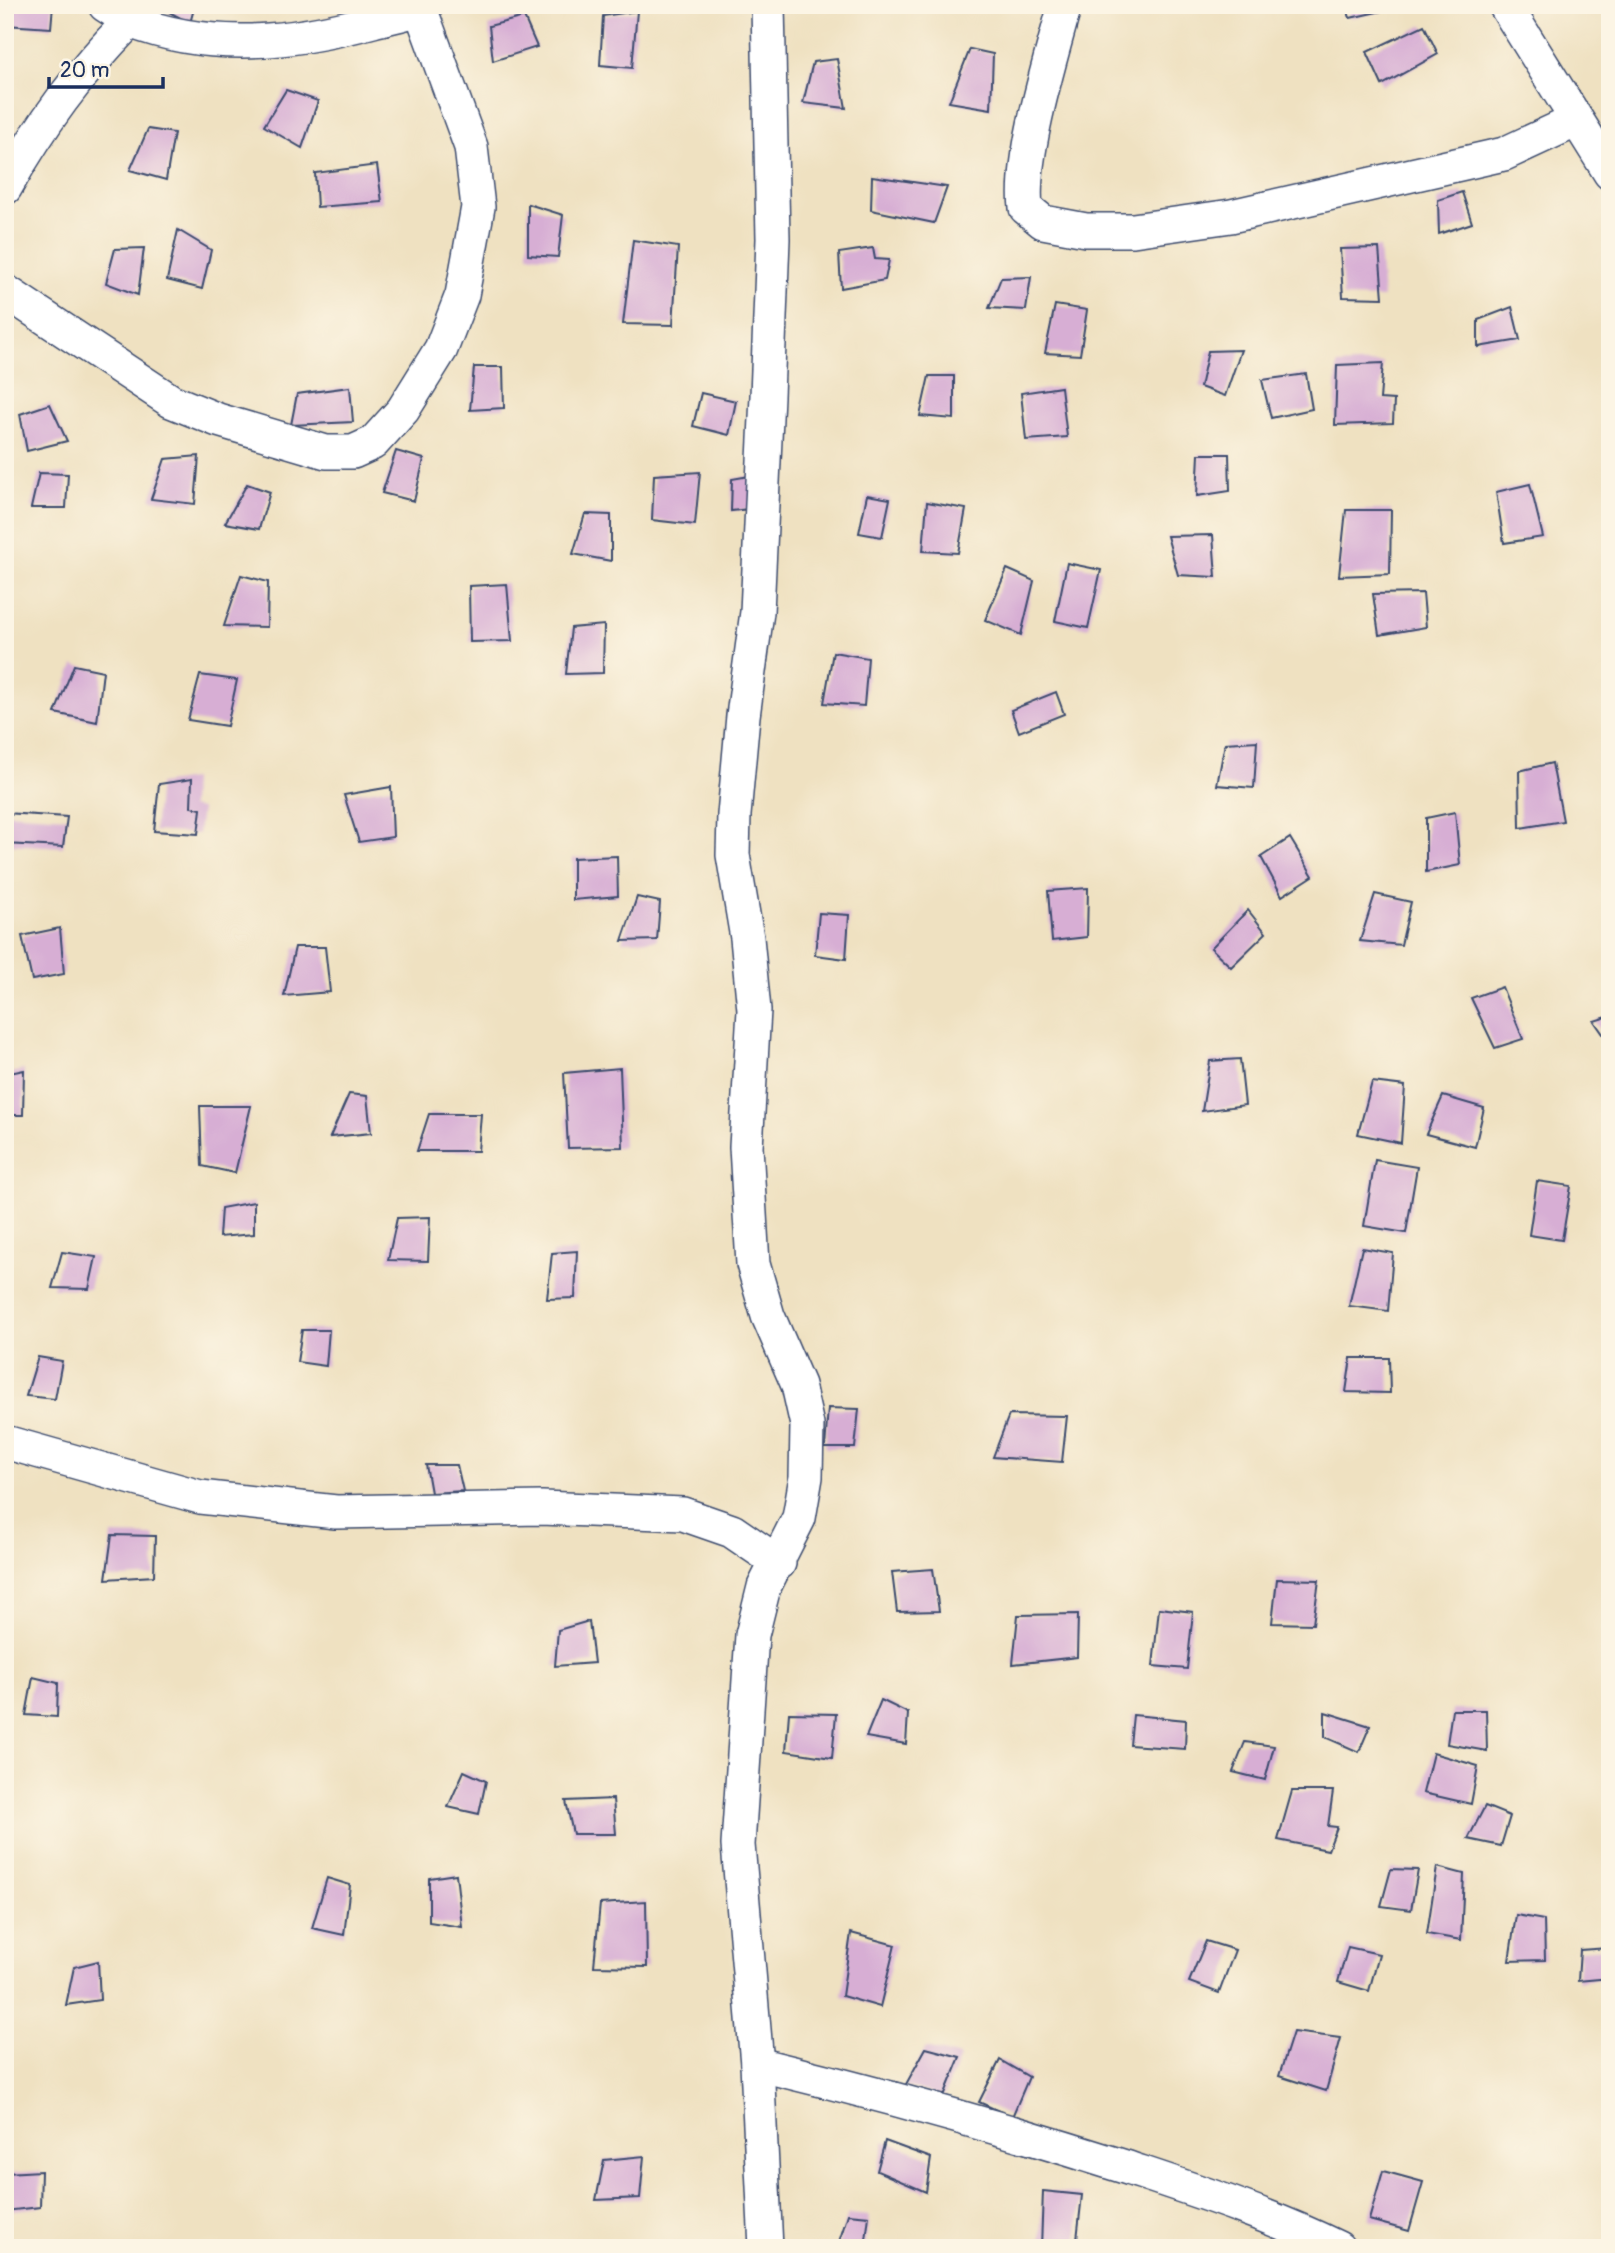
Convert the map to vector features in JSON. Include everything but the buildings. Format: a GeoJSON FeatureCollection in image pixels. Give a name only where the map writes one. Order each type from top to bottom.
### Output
{"type":"FeatureCollection","features":[{"type":"Feature","properties":{"kind":"street"},"geometry":{"type":"LineString","coordinates":[[766,2248],[757,2064],[738,1845],[752,1635],[764,1587],[779,1563],[799,1518],[806,1478],[807,1425],[798,1385],[768,1315],[753,1264],[746,1147],[754,1010],[747,939],[733,855],[741,741],[757,612],[767,396],[773,239],[768,5]]}},
{"type":"Feature","properties":{"kind":"street"},"geometry":{"type":"LineString","coordinates":[[1065,5],[1046,76],[1027,173],[1026,208],[1043,222],[1086,230],[1133,230],[1231,216],[1504,155],[1575,121]]}},
{"type":"Feature","properties":{"kind":"street"},"geometry":{"type":"LineString","coordinates":[[1505,5],[1575,121],[1610,173]]}},
{"type":"Feature","properties":{"kind":"street"},"geometry":{"type":"LineString","coordinates":[[5,188],[41,125],[90,61],[117,13],[180,35],[244,43],[326,34],[423,7],[471,147],[478,207],[462,295],[440,349],[403,410],[373,443],[353,452],[326,452],[218,420],[171,401],[5,292]]}},
{"type":"Feature","properties":{"kind":"street"},"geometry":{"type":"LineString","coordinates":[[5,1442],[200,1497],[336,1513],[555,1508],[683,1514],[732,1531],[779,1563]]}},
{"type":"Feature","properties":{"kind":"street"},"geometry":{"type":"LineString","coordinates":[[757,2064],[910,2101],[1045,2141],[1201,2192],[1277,2220],[1338,2248]]}}]}
